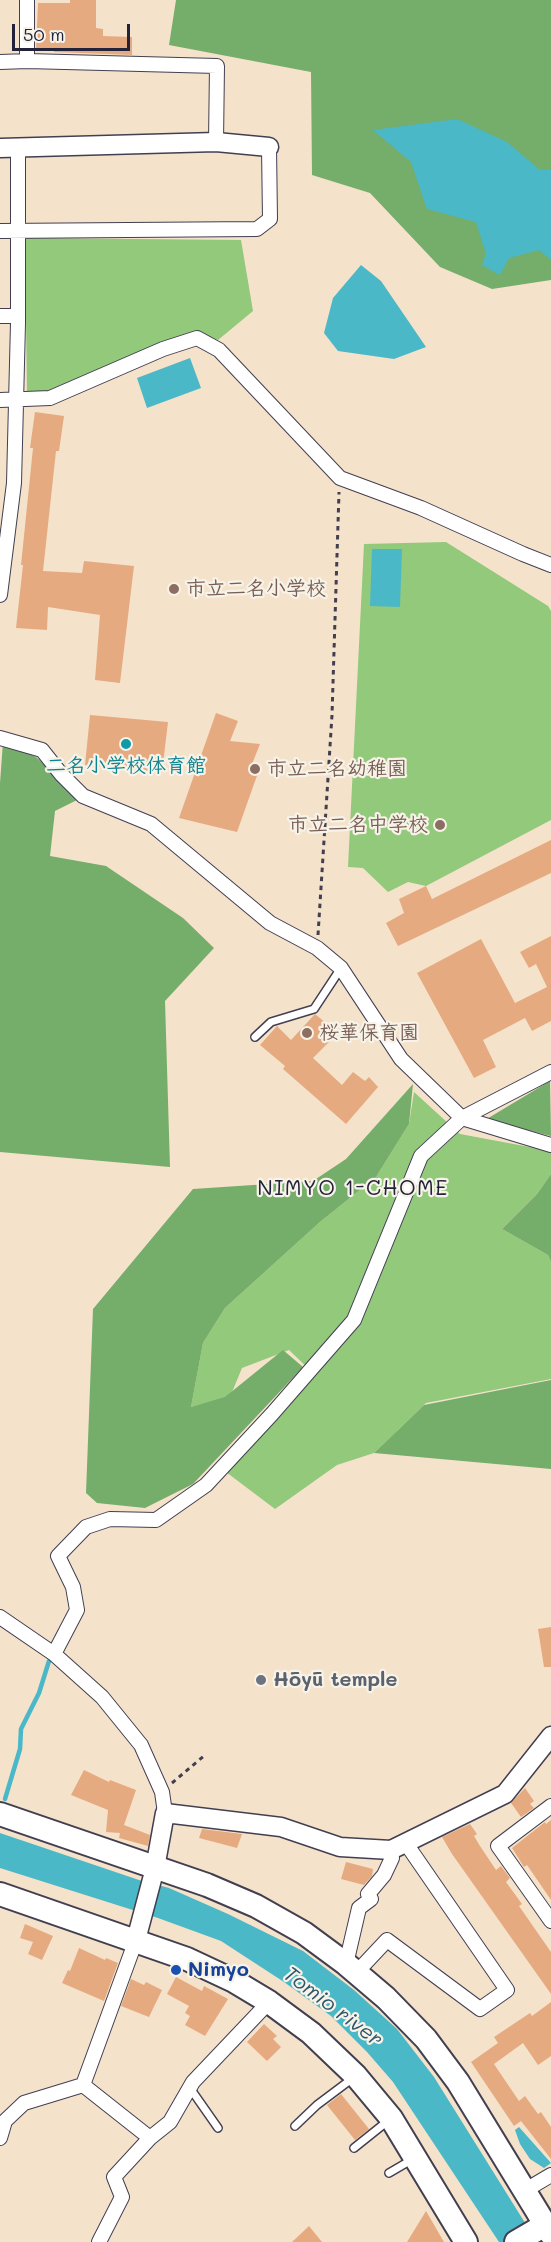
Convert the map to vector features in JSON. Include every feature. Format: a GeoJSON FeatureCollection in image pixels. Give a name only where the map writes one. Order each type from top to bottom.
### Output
{"type":"FeatureCollection","features":[{"type":"Feature","properties":{"kind":"main road"},"geometry":{"type":"LineString","coordinates":[[0,1814],[154,1871],[207,1885],[256,1906],[304,1933],[386,1998],[426,2039],[458,2082],[548,2229],[516,2242]]}},
{"type":"Feature","properties":{"kind":"main road"},"geometry":{"type":"LineString","coordinates":[[0,1894],[138,1934],[234,1981],[269,2002],[311,2033],[356,2076],[391,2118],[465,2242]]}},
{"type":"Feature","properties":{"kind":"street"},"geometry":{"type":"LineString","coordinates":[[27,0],[27,61]]}},
{"type":"Feature","properties":{"kind":"street"},"geometry":{"type":"LineString","coordinates":[[0,62],[217,66],[216,142]]}},
{"type":"Feature","properties":{"kind":"street"},"geometry":{"type":"LineString","coordinates":[[0,231],[18,231],[257,229],[270,219],[269,147],[216,142],[9,148],[18,231],[17,316],[15,401],[0,595]]}},
{"type":"Feature","properties":{"kind":"street"},"geometry":{"type":"LineString","coordinates":[[0,316],[17,316]]}},
{"type":"Feature","properties":{"kind":"street"},"geometry":{"type":"LineString","coordinates":[[0,400],[50,398],[164,349],[197,338],[219,350],[340,478],[421,508],[551,565]]}},
{"type":"Feature","properties":{"kind":"street"},"geometry":{"type":"LineString","coordinates":[[0,738],[42,750],[83,796],[151,824],[270,923],[317,948],[341,968],[401,1059],[462,1118],[551,1145]]}},
{"type":"Feature","properties":{"kind":"street"},"geometry":{"type":"LineString","coordinates":[[54,1654],[77,1610],[73,1587],[58,1556],[86,1527],[110,1518],[156,1520],[206,1485],[354,1320],[420,1156],[462,1118],[551,1072]]}},
{"type":"Feature","properties":{"kind":"street"},"geometry":{"type":"LineString","coordinates":[[0,1617],[54,1654],[102,1698],[141,1745],[162,1792],[165,1813],[154,1871],[138,1934],[83,2085]]}},
{"type":"Feature","properties":{"kind":"street"},"geometry":{"type":"LineString","coordinates":[[165,1813],[281,1827],[340,1847],[398,1846],[505,1794],[551,1736]]}},
{"type":"Feature","properties":{"kind":"street"},"geometry":{"type":"LineString","coordinates":[[551,1806],[498,1846],[551,1921]]}},
{"type":"Feature","properties":{"kind":"street"},"geometry":{"type":"LineString","coordinates":[[351,1969],[359,1908],[371,1899],[368,1894],[384,1875],[398,1846]]}},
{"type":"Feature","properties":{"kind":"street"},"geometry":{"type":"LineString","coordinates":[[351,1969],[387,1940],[480,2009],[507,1990],[398,1846]]}},
{"type":"Feature","properties":{"kind":"street"},"geometry":{"type":"LineString","coordinates":[[99,2242],[122,2197],[114,2177],[150,2138],[170,2122],[193,2082],[269,2002]]}},
{"type":"Feature","properties":{"kind":"street"},"geometry":{"type":"LineString","coordinates":[[0,2138],[5,2121],[24,2103],[83,2085]]}},
{"type":"Feature","properties":{"kind":"street"},"geometry":{"type":"LineString","coordinates":[[83,2085],[150,2138]]}},
{"type":"Feature","properties":{"kind":"street"},"geometry":{"type":"LineString","coordinates":[[524,2191],[551,2175]]}},
{"type":"Feature","properties":{"kind":"lane"},"geometry":{"type":"LineString","coordinates":[[255,1037],[271,1022],[314,1009],[341,968]]}},
{"type":"Feature","properties":{"kind":"lane"},"geometry":{"type":"LineString","coordinates":[[295,2126],[317,2105],[356,2076]]}},
{"type":"Feature","properties":{"kind":"lane"},"geometry":{"type":"LineString","coordinates":[[189,2088],[218,2128]]}},
{"type":"Feature","properties":{"kind":"lane"},"geometry":{"type":"LineString","coordinates":[[354,2148],[391,2118]]}},
{"type":"Feature","properties":{"kind":"lane"},"geometry":{"type":"LineString","coordinates":[[389,2173],[415,2158]]}},
{"type":"Feature","properties":{"kind":"path"},"geometry":{"type":"LineString","coordinates":[[317,948],[332,715],[340,478]]}},
{"type":"Feature","properties":{"kind":"path"},"geometry":{"type":"LineString","coordinates":[[162,1792],[205,1755]]}},
{"type":"Feature","properties":{"kind":"green space"},"geometry":{"type":"Polygon","coordinates":[[[176,0],[551,0],[551,280],[492,289],[440,267],[370,193],[312,175],[311,72],[169,45],[176,0]]]}},
{"type":"Feature","properties":{"kind":"green space"},"geometry":{"type":"Polygon","coordinates":[[[25,238],[241,240],[253,311],[218,340],[197,333],[51,394],[27,396],[25,238]]]}},
{"type":"Feature","properties":{"kind":"green space"},"geometry":{"type":"Polygon","coordinates":[[[446,542],[548,606],[551,611],[551,820],[426,886],[408,882],[388,892],[363,868],[348,867],[364,544],[446,542]]]}},
{"type":"Feature","properties":{"kind":"green space"},"geometry":{"type":"Polygon","coordinates":[[[3,742],[36,757],[81,798],[55,811],[50,856],[106,866],[183,918],[214,948],[165,1001],[170,1167],[0,1152],[0,783],[3,742]]]}},
{"type":"Feature","properties":{"kind":"green space"},"geometry":{"type":"Polygon","coordinates":[[[550,1081],[551,1136],[485,1120],[550,1081]]]}},
{"type":"Feature","properties":{"kind":"green space"},"geometry":{"type":"Polygon","coordinates":[[[413,1084],[409,1124],[376,1177],[320,1222],[225,1308],[203,1343],[191,1407],[225,1397],[283,1350],[303,1367],[193,1484],[145,1508],[97,1503],[86,1493],[93,1309],[193,1189],[313,1181],[346,1159],[413,1084]]]}},
{"type":"Feature","properties":{"kind":"green space"},"geometry":{"type":"Polygon","coordinates":[[[414,1092],[460,1134],[551,1151],[551,1174],[537,1194],[502,1229],[548,1255],[551,1262],[551,1379],[426,1403],[374,1453],[337,1465],[275,1509],[226,1472],[315,1375],[289,1350],[242,1368],[230,1397],[191,1407],[203,1343],[225,1308],[320,1222],[376,1177],[409,1124],[414,1092]]]}},
{"type":"Feature","properties":{"kind":"green space"},"geometry":{"type":"Polygon","coordinates":[[[551,1174],[551,1262],[548,1255],[502,1229],[537,1194],[551,1174]]]}},
{"type":"Feature","properties":{"kind":"green space"},"geometry":{"type":"Polygon","coordinates":[[[551,1380],[551,1469],[374,1453],[424,1405],[551,1380]]]}},
{"type":"Feature","properties":{"kind":"water"},"geometry":{"type":"Polygon","coordinates":[[[457,119],[507,142],[540,170],[551,170],[551,260],[539,250],[509,258],[500,275],[482,265],[486,254],[476,222],[427,209],[411,162],[373,130],[457,119]]]}},
{"type":"Feature","properties":{"kind":"water"},"geometry":{"type":"Polygon","coordinates":[[[361,265],[381,281],[426,347],[394,359],[338,351],[324,333],[333,298],[361,265]]]}},
{"type":"Feature","properties":{"kind":"water"},"geometry":{"type":"Polygon","coordinates":[[[190,358],[201,388],[147,408],[137,378],[190,358]]]}},
{"type":"Feature","properties":{"kind":"water"},"geometry":{"type":"Polygon","coordinates":[[[372,549],[402,549],[400,607],[370,606],[372,549]]]}},
{"type":"Feature","properties":{"kind":"water","name":"Tomio river"},"geometry":{"type":"Polygon","coordinates":[[[0,1833],[169,1888],[303,1951],[354,1990],[397,2029],[434,2077],[537,2242],[499,2242],[393,2082],[331,2016],[221,1941],[158,1918],[0,1868],[0,1833]]]}},
{"type":"Feature","properties":{"kind":"water"},"geometry":{"type":"Polygon","coordinates":[[[519,2127],[551,2163],[544,2168],[530,2159],[520,2144],[515,2130],[519,2127]]]}},
{"type":"Feature","properties":{"kind":"building"},"geometry":{"type":"Polygon","coordinates":[[[70,0],[96,0],[96,28],[103,29],[103,36],[132,37],[132,55],[54,52],[54,49],[36,49],[38,3],[70,3],[70,0]]]}},
{"type":"Feature","properties":{"kind":"building"},"geometry":{"type":"Polygon","coordinates":[[[35,412],[64,416],[59,451],[56,451],[43,571],[82,573],[84,561],[134,566],[120,683],[95,680],[100,615],[48,607],[47,630],[16,628],[33,448],[30,448],[35,412]]]}},
{"type":"Feature","properties":{"kind":"building"},"geometry":{"type":"Polygon","coordinates":[[[216,713],[238,721],[230,741],[260,744],[250,769],[259,770],[237,832],[179,818],[216,713]]]}},
{"type":"Feature","properties":{"kind":"building","name":"二名小学校体育館"},"geometry":{"type":"Polygon","coordinates":[[[90,715],[168,722],[162,772],[85,765],[90,715]]]}},
{"type":"Feature","properties":{"kind":"building"},"geometry":{"type":"Polygon","coordinates":[[[551,840],[551,873],[398,946],[386,923],[404,913],[399,899],[426,886],[432,899],[551,840]]]}},
{"type":"Feature","properties":{"kind":"building"},"geometry":{"type":"Polygon","coordinates":[[[551,936],[551,1021],[532,1031],[525,1018],[483,1040],[496,1067],[474,1078],[417,973],[481,939],[515,1003],[547,987],[536,964],[529,968],[520,952],[551,936]]]}},
{"type":"Feature","properties":{"kind":"building"},"geometry":{"type":"Polygon","coordinates":[[[315,1014],[338,1033],[313,1058],[342,1085],[353,1072],[365,1081],[369,1077],[378,1087],[346,1124],[283,1069],[285,1066],[260,1045],[277,1026],[291,1040],[315,1014]]]}},
{"type":"Feature","properties":{"kind":"building"},"geometry":{"type":"Polygon","coordinates":[[[551,1627],[551,1667],[544,1667],[538,1629],[551,1627]]]}},
{"type":"Feature","properties":{"kind":"building"},"geometry":{"type":"Polygon","coordinates":[[[84,1770],[109,1782],[110,1780],[136,1790],[124,1825],[150,1835],[148,1846],[119,1838],[120,1833],[106,1832],[108,1810],[71,1795],[84,1770]]]}},
{"type":"Feature","properties":{"kind":"building"},"geometry":{"type":"Polygon","coordinates":[[[525,1788],[534,1801],[530,1804],[534,1808],[521,1817],[511,1803],[525,1788]]]}},
{"type":"Feature","properties":{"kind":"building"},"geometry":{"type":"Polygon","coordinates":[[[551,1820],[551,1900],[527,1865],[524,1867],[512,1848],[545,1822],[546,1824],[551,1820]]]}},
{"type":"Feature","properties":{"kind":"building"},"geometry":{"type":"Polygon","coordinates":[[[470,1824],[477,1834],[474,1836],[496,1870],[501,1866],[510,1878],[506,1882],[522,1904],[519,1906],[551,1952],[551,1994],[442,1837],[470,1824]]]}},
{"type":"Feature","properties":{"kind":"building"},"geometry":{"type":"Polygon","coordinates":[[[202,1829],[242,1834],[237,1848],[199,1838],[202,1829]]]}},
{"type":"Feature","properties":{"kind":"building"},"geometry":{"type":"Polygon","coordinates":[[[346,1862],[373,1869],[372,1876],[364,1885],[341,1879],[346,1862]]]}},
{"type":"Feature","properties":{"kind":"building"},"geometry":{"type":"Polygon","coordinates":[[[25,1924],[53,1936],[42,1960],[28,1954],[33,1942],[20,1938],[25,1924]]]}},
{"type":"Feature","properties":{"kind":"building"},"geometry":{"type":"Polygon","coordinates":[[[79,1948],[105,1960],[106,1958],[118,1963],[104,2001],[62,1983],[68,1970],[70,1971],[79,1948]]]}},
{"type":"Feature","properties":{"kind":"building"},"geometry":{"type":"Polygon","coordinates":[[[176,1977],[202,1991],[204,1986],[228,1999],[205,2036],[185,2025],[190,2016],[185,2013],[189,2006],[167,1994],[176,1977]]]}},
{"type":"Feature","properties":{"kind":"building"},"geometry":{"type":"Polygon","coordinates":[[[131,1979],[144,1985],[146,1982],[162,1990],[149,2017],[121,2006],[131,1979]]]}},
{"type":"Feature","properties":{"kind":"building"},"geometry":{"type":"Polygon","coordinates":[[[551,2002],[551,2056],[538,2065],[523,2043],[494,2064],[519,2101],[525,2096],[538,2114],[541,2112],[551,2127],[551,2159],[521,2121],[514,2126],[471,2062],[498,2043],[494,2037],[530,2013],[532,2016],[551,2002]]]}},
{"type":"Feature","properties":{"kind":"building"},"geometry":{"type":"Polygon","coordinates":[[[264,2024],[277,2036],[273,2039],[281,2047],[267,2061],[247,2042],[264,2024]]]}},
{"type":"Feature","properties":{"kind":"building"},"geometry":{"type":"Polygon","coordinates":[[[341,2094],[369,2129],[355,2140],[327,2105],[341,2094]]]}},
{"type":"Feature","properties":{"kind":"building"},"geometry":{"type":"Polygon","coordinates":[[[426,2211],[444,2242],[407,2242],[426,2211]]]}},
{"type":"Feature","properties":{"kind":"building"},"geometry":{"type":"Polygon","coordinates":[[[309,2226],[322,2242],[292,2242],[309,2226]]]}},
{"type":"Feature","properties":{"kind":"waterway"},"geometry":{"type":"LineString","coordinates":[[5,1799],[20,1749],[21,1729],[39,1693],[49,1661]]}},
{"type":"Feature","properties":{"kind":"place","name":"市立二名小学校"},"geometry":{"type":"Point","coordinates":[174,589]}},
{"type":"Feature","properties":{"kind":"place","name":"二名小学校体育館"},"geometry":{"type":"Point","coordinates":[126,744]}},
{"type":"Feature","properties":{"kind":"place","name":"市立二名幼稚園"},"geometry":{"type":"Point","coordinates":[255,769]}},
{"type":"Feature","properties":{"kind":"place","name":"市立二名中学校"},"geometry":{"type":"Point","coordinates":[440,825]}},
{"type":"Feature","properties":{"kind":"place","name":"桜華保育園"},"geometry":{"type":"Point","coordinates":[307,1033]}},
{"type":"Feature","properties":{"kind":"place","name":"Hōyū temple"},"geometry":{"type":"Point","coordinates":[261,1680]}},
{"type":"Feature","properties":{"kind":"place","name":"Nimyo"},"geometry":{"type":"Point","coordinates":[176,1970]}},
{"type":"Feature","properties":{"kind":"district","name":"NIMYO 1-CHOME"},"geometry":{"type":"Point","coordinates":[353,1189]}}]}
